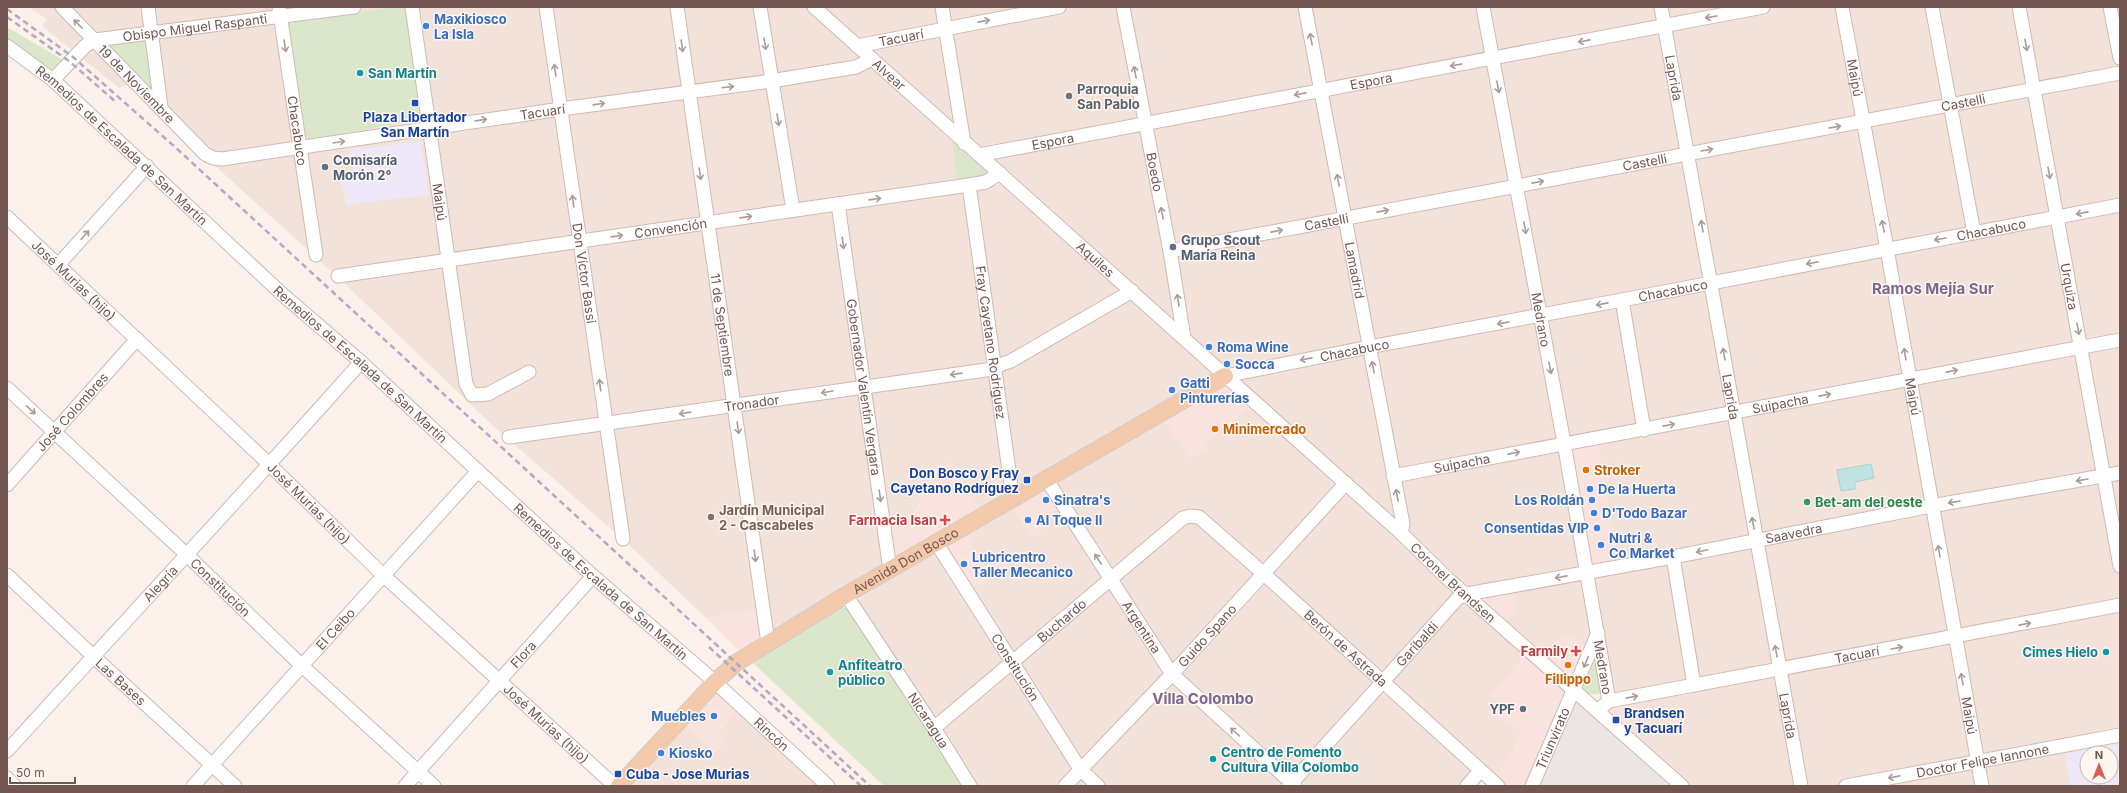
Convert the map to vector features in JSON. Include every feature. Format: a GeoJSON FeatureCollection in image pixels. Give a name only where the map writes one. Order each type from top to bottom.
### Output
{"type":"FeatureCollection","features":[{"type":"Feature","properties":{"kind":"main road","name":"Avenida Don Bosco"},"geometry":{"type":"LineString","coordinates":[[619,786],[715,682],[736,663],[846,595],[937,544],[1225,376]]}},
{"type":"Feature","properties":{"kind":"street","name":"19 de Noviembre"},"geometry":{"type":"LineString","coordinates":[[62,7],[206,154],[213,158]]}},
{"type":"Feature","properties":{"kind":"street"},"geometry":{"type":"LineString","coordinates":[[148,7],[161,107]]}},
{"type":"Feature","properties":{"kind":"street","name":"Obispo Miguel Raspanti"},"geometry":{"type":"LineString","coordinates":[[95,40],[152,34],[280,12],[354,7]]}},
{"type":"Feature","properties":{"kind":"street","name":"Maipú"},"geometry":{"type":"LineString","coordinates":[[412,7],[466,384],[472,394],[488,394],[529,372]]}},
{"type":"Feature","properties":{"kind":"street","name":"Don Víctor Bassi"},"geometry":{"type":"LineString","coordinates":[[546,7],[623,539]]}},
{"type":"Feature","properties":{"kind":"street","name":"11 de Septiembre"},"geometry":{"type":"LineString","coordinates":[[677,7],[768,643]]}},
{"type":"Feature","properties":{"kind":"street"},"geometry":{"type":"LineString","coordinates":[[760,7],[793,210]]}},
{"type":"Feature","properties":{"kind":"street","name":"Alvear"},"geometry":{"type":"LineString","coordinates":[[814,7],[964,143]]}},
{"type":"Feature","properties":{"kind":"street"},"geometry":{"type":"LineString","coordinates":[[942,7],[964,143]]}},
{"type":"Feature","properties":{"kind":"street","name":"Tacuarí"},"geometry":{"type":"LineString","coordinates":[[857,46],[1059,7]]}},
{"type":"Feature","properties":{"kind":"street","name":"Boedo"},"geometry":{"type":"LineString","coordinates":[[1123,7],[1170,251],[1184,338]]}},
{"type":"Feature","properties":{"kind":"street","name":"Lamadrid"},"geometry":{"type":"LineString","coordinates":[[1305,7],[1403,524],[1401,533]]}},
{"type":"Feature","properties":{"kind":"street","name":"Medrano"},"geometry":{"type":"LineString","coordinates":[[1483,7],[1541,316],[1609,701]]}},
{"type":"Feature","properties":{"kind":"street","name":"Laprida"},"geometry":{"type":"LineString","coordinates":[[1661,7],[1712,283],[1756,540],[1801,786]]}},
{"type":"Feature","properties":{"kind":"street","name":"Espora"},"geometry":{"type":"LineString","coordinates":[[979,155],[1763,7]]}},
{"type":"Feature","properties":{"kind":"street","name":"Maipú"},"geometry":{"type":"LineString","coordinates":[[1842,7],[1862,122],[1887,249],[1954,637],[1982,786]]}},
{"type":"Feature","properties":{"kind":"street"},"geometry":{"type":"LineString","coordinates":[[1932,7],[1974,233]]}},
{"type":"Feature","properties":{"kind":"street","name":"Urquiza"},"geometry":{"type":"LineString","coordinates":[[2020,7],[2120,566]]}},
{"type":"Feature","properties":{"kind":"street"},"geometry":{"type":"LineString","coordinates":[[2110,7],[2120,58]]}},
{"type":"Feature","properties":{"kind":"street","name":"Chacabuco"},"geometry":{"type":"LineString","coordinates":[[280,12],[316,255]]}},
{"type":"Feature","properties":{"kind":"street"},"geometry":{"type":"LineString","coordinates":[[52,80],[85,46],[95,40]]}},
{"type":"Feature","properties":{"kind":"street","name":"Remedios de Escalada de San Martín"},"geometry":{"type":"LineString","coordinates":[[8,48],[52,80],[147,166],[282,294],[361,362],[593,576],[715,682]]}},
{"type":"Feature","properties":{"kind":"street","name":"Tacuarí"},"geometry":{"type":"LineString","coordinates":[[213,158],[222,159],[560,109],[771,81],[856,67],[872,60]]}},
{"type":"Feature","properties":{"kind":"street","name":"Castelli"},"geometry":{"type":"LineString","coordinates":[[1170,251],[2120,73]]}},
{"type":"Feature","properties":{"kind":"street","name":"Aquiles"},"geometry":{"type":"LineString","coordinates":[[964,143],[1000,173],[1225,376]]}},
{"type":"Feature","properties":{"kind":"street"},"geometry":{"type":"LineString","coordinates":[[59,264],[147,166]]}},
{"type":"Feature","properties":{"kind":"street","name":"Convención"},"geometry":{"type":"LineString","coordinates":[[338,276],[970,185],[986,182],[1000,173]]}},
{"type":"Feature","properties":{"kind":"street","name":"Fray Cayetano Rodríguez"},"geometry":{"type":"LineString","coordinates":[[970,185],[1013,499]]}},
{"type":"Feature","properties":{"kind":"street","name":"Gobernador Valentín Vergara"},"geometry":{"type":"LineString","coordinates":[[838,204],[890,570]]}},
{"type":"Feature","properties":{"kind":"street","name":"Chacabuco"},"geometry":{"type":"LineString","coordinates":[[1225,376],[1369,347],[1541,316],[2120,205]]}},
{"type":"Feature","properties":{"kind":"street","name":"José Murias (hijo)"},"geometry":{"type":"LineString","coordinates":[[7,217],[59,264],[383,575],[616,786]]}},
{"type":"Feature","properties":{"kind":"street"},"geometry":{"type":"LineString","coordinates":[[994,367],[1011,361],[1132,291]]}},
{"type":"Feature","properties":{"kind":"street"},"geometry":{"type":"LineString","coordinates":[[1622,300],[1644,430]]}},
{"type":"Feature","properties":{"kind":"street","name":"José Colombres"},"geometry":{"type":"LineString","coordinates":[[7,485],[55,433],[137,339]]}},
{"type":"Feature","properties":{"kind":"street","name":"Suipacha"},"geometry":{"type":"LineString","coordinates":[[1393,476],[1909,380],[2081,346],[2120,340]]}},
{"type":"Feature","properties":{"kind":"street","name":"Alegría"},"geometry":{"type":"LineString","coordinates":[[7,751],[92,656],[270,465],[361,362]]}},
{"type":"Feature","properties":{"kind":"street","name":"Tronador"},"geometry":{"type":"LineString","coordinates":[[509,437],[986,370],[994,367]]}},
{"type":"Feature","properties":{"kind":"street","name":"Coronel Brandsen"},"geometry":{"type":"LineString","coordinates":[[1225,376],[1346,483],[1596,711],[1682,786]]}},
{"type":"Feature","properties":{"kind":"street","name":"Constitución"},"geometry":{"type":"LineString","coordinates":[[7,388],[186,554],[301,665],[434,786]]}},
{"type":"Feature","properties":{"kind":"street","name":"El Ceibo"},"geometry":{"type":"LineString","coordinates":[[193,786],[478,471]]}},
{"type":"Feature","properties":{"kind":"street","name":"Saavedra"},"geometry":{"type":"LineString","coordinates":[[1467,594],[1673,557],[1931,506],[2120,473]]}},
{"type":"Feature","properties":{"kind":"street","name":"Argentina"},"geometry":{"type":"LineString","coordinates":[[1047,480],[1172,674],[1292,785]]}},
{"type":"Feature","properties":{"kind":"street","name":"Guido Spano"},"geometry":{"type":"LineString","coordinates":[[1066,786],[1172,674],[1346,483]]}},
{"type":"Feature","properties":{"kind":"street","name":"Buchardo"},"geometry":{"type":"LineString","coordinates":[[934,728],[1183,518],[1190,516]]}},
{"type":"Feature","properties":{"kind":"street","name":"Berón de Astrada"},"geometry":{"type":"LineString","coordinates":[[1190,516],[1199,517],[1498,786]]}},
{"type":"Feature","properties":{"kind":"street","name":"Constitución"},"geometry":{"type":"LineString","coordinates":[[937,544],[1081,770],[1098,786]]}},
{"type":"Feature","properties":{"kind":"street"},"geometry":{"type":"LineString","coordinates":[[1673,557],[1694,685]]}},
{"type":"Feature","properties":{"kind":"street","name":"Las Bases"},"geometry":{"type":"LineString","coordinates":[[7,575],[92,656],[213,764],[235,786]]}},
{"type":"Feature","properties":{"kind":"street","name":"Flora"},"geometry":{"type":"LineString","coordinates":[[405,786],[500,682],[593,576]]}},
{"type":"Feature","properties":{"kind":"street","name":"Garibaldi"},"geometry":{"type":"LineString","coordinates":[[1292,785],[1458,598],[1467,594]]}},
{"type":"Feature","properties":{"kind":"street","name":"Nicaragua"},"geometry":{"type":"LineString","coordinates":[[846,595],[934,728],[970,786]]}},
{"type":"Feature","properties":{"kind":"street","name":"Tacuarí"},"geometry":{"type":"LineString","coordinates":[[1596,711],[1609,701],[2120,606]]}},
{"type":"Feature","properties":{"kind":"street","name":"Medrano"},"geometry":{"type":"LineString","coordinates":[[1574,690],[1598,634]]}},
{"type":"Feature","properties":{"kind":"street","name":"Rincón"},"geometry":{"type":"LineString","coordinates":[[715,682],[828,786]]}},
{"type":"Feature","properties":{"kind":"street","name":"Triunvirato"},"geometry":{"type":"LineString","coordinates":[[1532,786],[1574,690]]}},
{"type":"Feature","properties":{"kind":"street","name":"Doctor Felipe Iannone"},"geometry":{"type":"LineString","coordinates":[[1846,786],[2120,735]]}},
{"type":"Feature","properties":{"kind":"street"},"geometry":{"type":"LineString","coordinates":[[1467,786],[1480,771]]}},
{"type":"Feature","properties":{"kind":"street"},"geometry":{"type":"LineString","coordinates":[[7,778],[16,786]]}},
{"type":"Feature","properties":{"kind":"shaded area"},"geometry":{"type":"Polygon","coordinates":[[[28,7],[938,7],[959,123],[988,170],[988,174],[963,182],[988,364],[861,384],[885,559],[882,567],[775,631],[772,630],[739,402],[601,421],[618,535],[491,424],[343,282],[178,132],[129,84],[119,88],[42,26],[47,19],[28,7]]]}},
{"type":"Feature","properties":{"kind":"shaded area"},"geometry":{"type":"Polygon","coordinates":[[[946,7],[2120,7],[2120,786],[1690,786],[1611,713],[1591,567],[1475,587],[1466,585],[1223,367],[1024,485],[1017,484],[974,192],[977,187],[1017,183],[970,138],[946,7]]]}},
{"type":"Feature","properties":{"kind":"shaded area"},"geometry":{"type":"Polygon","coordinates":[[[421,141],[429,195],[346,205],[341,177],[354,175],[350,150],[421,141]]]}},
{"type":"Feature","properties":{"kind":"shaded area"},"geometry":{"type":"Polygon","coordinates":[[[986,375],[992,380],[1006,484],[1003,495],[980,510],[952,463],[937,465],[910,522],[888,525],[871,395],[873,392],[986,375]]]}},
{"type":"Feature","properties":{"kind":"shaded area"},"geometry":{"type":"Polygon","coordinates":[[[1226,383],[1252,405],[1204,444],[1208,448],[1190,458],[1164,419],[1226,383]]]}},
{"type":"Feature","properties":{"kind":"shaded area"},"geometry":{"type":"Polygon","coordinates":[[[1252,405],[1335,480],[1337,485],[1265,566],[1198,515],[1117,570],[1110,570],[1057,485],[1059,482],[1164,419],[1190,458],[1208,448],[1203,444],[1252,405]]]}},
{"type":"Feature","properties":{"kind":"shaded area"},"geometry":{"type":"Polygon","coordinates":[[[728,412],[730,414],[760,609],[706,618],[626,542],[611,432],[614,428],[728,412]]]}},
{"type":"Feature","properties":{"kind":"shaded area"},"geometry":{"type":"Polygon","coordinates":[[[1598,443],[1619,563],[1591,567],[1569,453],[1572,448],[1598,443]]]}},
{"type":"Feature","properties":{"kind":"shaded area"},"geometry":{"type":"Polygon","coordinates":[[[952,463],[980,510],[901,557],[895,557],[893,555],[888,525],[911,522],[937,465],[952,463]]]}},
{"type":"Feature","properties":{"kind":"shaded area"},"geometry":{"type":"Polygon","coordinates":[[[1047,490],[1059,506],[1037,520],[1043,530],[1033,537],[1014,508],[1047,490]]]}},
{"type":"Feature","properties":{"kind":"shaded area"},"geometry":{"type":"Polygon","coordinates":[[[1349,493],[1456,592],[1376,682],[1471,766],[1473,772],[1462,786],[973,786],[858,602],[862,597],[930,556],[940,556],[1011,668],[1192,518],[1264,580],[1345,494],[1349,493]]]}},
{"type":"Feature","properties":{"kind":"shaded area"},"geometry":{"type":"Polygon","coordinates":[[[1059,506],[1103,579],[1011,655],[970,591],[1010,565],[986,567],[966,536],[1014,508],[1033,537],[1037,520],[1059,506]]]}},
{"type":"Feature","properties":{"kind":"shaded area"},"geometry":{"type":"Polygon","coordinates":[[[966,536],[986,567],[1004,556],[1010,565],[970,591],[947,548],[966,536]]]}},
{"type":"Feature","properties":{"kind":"shaded area"},"geometry":{"type":"Polygon","coordinates":[[[1577,578],[1583,580],[1593,631],[1589,646],[1563,635],[1544,654],[1506,621],[1517,608],[1514,590],[1577,578]]]}},
{"type":"Feature","properties":{"kind":"shaded area"},"geometry":{"type":"Polygon","coordinates":[[[1514,590],[1517,608],[1506,621],[1483,600],[1485,597],[1514,590]]]}},
{"type":"Feature","properties":{"kind":"shaded area"},"geometry":{"type":"Polygon","coordinates":[[[1465,599],[1528,652],[1498,703],[1488,714],[1521,729],[1512,754],[1494,777],[1391,682],[1393,677],[1465,599]]]}},
{"type":"Feature","properties":{"kind":"shaded area"},"geometry":{"type":"Polygon","coordinates":[[[760,609],[761,636],[740,652],[706,618],[760,609]]]}},
{"type":"Feature","properties":{"kind":"shaded area"},"geometry":{"type":"Polygon","coordinates":[[[1563,634],[1589,646],[1572,679],[1569,678],[1544,654],[1563,634]]]}},
{"type":"Feature","properties":{"kind":"shaded area"},"geometry":{"type":"Polygon","coordinates":[[[1528,652],[1568,692],[1527,786],[1504,786],[1494,777],[1512,754],[1521,729],[1488,714],[1498,703],[1489,696],[1528,652]]]}},
{"type":"Feature","properties":{"kind":"shaded area"},"geometry":{"type":"Polygon","coordinates":[[[714,694],[721,694],[738,710],[717,732],[726,742],[715,753],[684,724],[714,694]]]}},
{"type":"Feature","properties":{"kind":"shaded area"},"geometry":{"type":"Polygon","coordinates":[[[1580,702],[1676,786],[1536,786],[1573,704],[1580,702]]]}},
{"type":"Feature","properties":{"kind":"shaded area"},"geometry":{"type":"Polygon","coordinates":[[[1621,703],[1623,714],[1630,721],[1624,728],[1612,715],[1610,710],[1610,708],[1621,703]]]}},
{"type":"Feature","properties":{"kind":"shaded area"},"geometry":{"type":"Polygon","coordinates":[[[738,710],[820,786],[629,786],[684,724],[715,753],[717,733],[738,710]]]}},
{"type":"Feature","properties":{"kind":"shaded area"},"geometry":{"type":"Polygon","coordinates":[[[2120,744],[2120,786],[2070,786],[2065,754],[2079,751],[2079,785],[2119,785],[2119,745],[2114,745],[2120,744]]]}},
{"type":"Feature","properties":{"kind":"green space"},"geometry":{"type":"Polygon","coordinates":[[[395,7],[405,7],[421,120],[310,139],[303,135],[286,29],[290,22],[395,7]]]}},
{"type":"Feature","properties":{"kind":"green space"},"geometry":{"type":"Polygon","coordinates":[[[7,27],[63,60],[54,70],[49,69],[7,39],[7,27]]]}},
{"type":"Feature","properties":{"kind":"green space"},"geometry":{"type":"Polygon","coordinates":[[[146,40],[152,93],[103,45],[146,40]]]}},
{"type":"Feature","properties":{"kind":"green space"},"geometry":{"type":"Polygon","coordinates":[[[952,138],[987,168],[987,172],[984,177],[957,181],[952,138]]]}},
{"type":"Feature","properties":{"kind":"green space"},"geometry":{"type":"Polygon","coordinates":[[[842,608],[848,608],[967,786],[884,786],[752,662],[842,608]]]}},
{"type":"Feature","properties":{"kind":"green space"},"geometry":{"type":"Polygon","coordinates":[[[1593,663],[1597,663],[1602,691],[1598,694],[1587,694],[1582,688],[1593,663]]]}},
{"type":"Feature","properties":{"kind":"water"},"geometry":{"type":"Polygon","coordinates":[[[1871,464],[1874,478],[1855,482],[1855,489],[1841,491],[1837,470],[1871,464]]]}},
{"type":"Feature","properties":{"kind":"railway"},"geometry":{"type":"LineString","coordinates":[[7,9],[73,57],[175,147],[870,786]]}},
{"type":"Feature","properties":{"kind":"railway"},"geometry":{"type":"LineString","coordinates":[[7,17],[69,61],[117,103]]}},
{"type":"Feature","properties":{"kind":"railway"},"geometry":{"type":"LineString","coordinates":[[709,647],[861,786]]}},
{"type":"Feature","properties":{"kind":"place","name":"Maxikiosco La Isla"},"geometry":{"type":"Point","coordinates":[426,26]}},
{"type":"Feature","properties":{"kind":"place","name":"San Martín"},"geometry":{"type":"Point","coordinates":[360,73]}},
{"type":"Feature","properties":{"kind":"place","name":"Parroquia San Pablo"},"geometry":{"type":"Point","coordinates":[1069,96]}},
{"type":"Feature","properties":{"kind":"place","name":"Plaza Libertador San Martín"},"geometry":{"type":"Point","coordinates":[415,103]}},
{"type":"Feature","properties":{"kind":"place","name":"Comisaría Morón 2°"},"geometry":{"type":"Point","coordinates":[325,167]}},
{"type":"Feature","properties":{"kind":"place","name":"Grupo Scout María Reina"},"geometry":{"type":"Point","coordinates":[1173,247]}},
{"type":"Feature","properties":{"kind":"place","name":"Roma Wine"},"geometry":{"type":"Point","coordinates":[1209,347]}},
{"type":"Feature","properties":{"kind":"place","name":"Socca"},"geometry":{"type":"Point","coordinates":[1227,364]}},
{"type":"Feature","properties":{"kind":"place","name":"Gatti Pinturerías"},"geometry":{"type":"Point","coordinates":[1172,390]}},
{"type":"Feature","properties":{"kind":"place","name":"Minimercado"},"geometry":{"type":"Point","coordinates":[1215,429]}},
{"type":"Feature","properties":{"kind":"place","name":"Stroker"},"geometry":{"type":"Point","coordinates":[1586,470]}},
{"type":"Feature","properties":{"kind":"place","name":"Don Bosco y Fray Cayetano Rodríguez"},"geometry":{"type":"Point","coordinates":[1027,480]}},
{"type":"Feature","properties":{"kind":"place","name":"De la Huerta"},"geometry":{"type":"Point","coordinates":[1590,489]}},
{"type":"Feature","properties":{"kind":"place","name":"Sinatra's"},"geometry":{"type":"Point","coordinates":[1046,500]}},
{"type":"Feature","properties":{"kind":"place","name":"Los Roldán"},"geometry":{"type":"Point","coordinates":[1592,500]}},
{"type":"Feature","properties":{"kind":"place","name":"Bet-am del oeste"},"geometry":{"type":"Point","coordinates":[1807,502]}},
{"type":"Feature","properties":{"kind":"place","name":"D'Todo Bazar"},"geometry":{"type":"Point","coordinates":[1594,513]}},
{"type":"Feature","properties":{"kind":"place","name":"Jardín Municipal 2 - Cascabeles"},"geometry":{"type":"Point","coordinates":[711,517]}},
{"type":"Feature","properties":{"kind":"place","name":"Farmacia Isan"},"geometry":{"type":"Point","coordinates":[945,520]}},
{"type":"Feature","properties":{"kind":"place","name":"Al Toque II"},"geometry":{"type":"Point","coordinates":[1028,520]}},
{"type":"Feature","properties":{"kind":"place","name":"Consentidas VIP"},"geometry":{"type":"Point","coordinates":[1597,528]}},
{"type":"Feature","properties":{"kind":"place","name":"Nutri & Co Market"},"geometry":{"type":"Point","coordinates":[1601,545]}},
{"type":"Feature","properties":{"kind":"place","name":"Lubricentro Taller Mecanico"},"geometry":{"type":"Point","coordinates":[964,564]}},
{"type":"Feature","properties":{"kind":"place","name":"Farmily"},"geometry":{"type":"Point","coordinates":[1576,651]}},
{"type":"Feature","properties":{"kind":"place","name":"Cimes Hielo"},"geometry":{"type":"Point","coordinates":[2106,652]}},
{"type":"Feature","properties":{"kind":"place","name":"Fillippo"},"geometry":{"type":"Point","coordinates":[1568,665]}},
{"type":"Feature","properties":{"kind":"place","name":"Anfiteatro público"},"geometry":{"type":"Point","coordinates":[830,672]}},
{"type":"Feature","properties":{"kind":"place","name":"YPF"},"geometry":{"type":"Point","coordinates":[1523,709]}},
{"type":"Feature","properties":{"kind":"place","name":"Muebles"},"geometry":{"type":"Point","coordinates":[714,716]}},
{"type":"Feature","properties":{"kind":"place","name":"Brandsen y Tacuarí"},"geometry":{"type":"Point","coordinates":[1616,720]}},
{"type":"Feature","properties":{"kind":"place","name":"Kiosko"},"geometry":{"type":"Point","coordinates":[661,753]}},
{"type":"Feature","properties":{"kind":"place","name":"Centro de Fomento Cultura Villa Colombo"},"geometry":{"type":"Point","coordinates":[1213,759]}},
{"type":"Feature","properties":{"kind":"place","name":"Cuba - Jose Murias"},"geometry":{"type":"Point","coordinates":[618,774]}},
{"type":"Feature","properties":{"kind":"district","name":"Ramos Mejía Sur"},"geometry":{"type":"Point","coordinates":[1933,288]}},
{"type":"Feature","properties":{"kind":"district","name":"Villa Colombo"},"geometry":{"type":"Point","coordinates":[1203,698]}}]}
